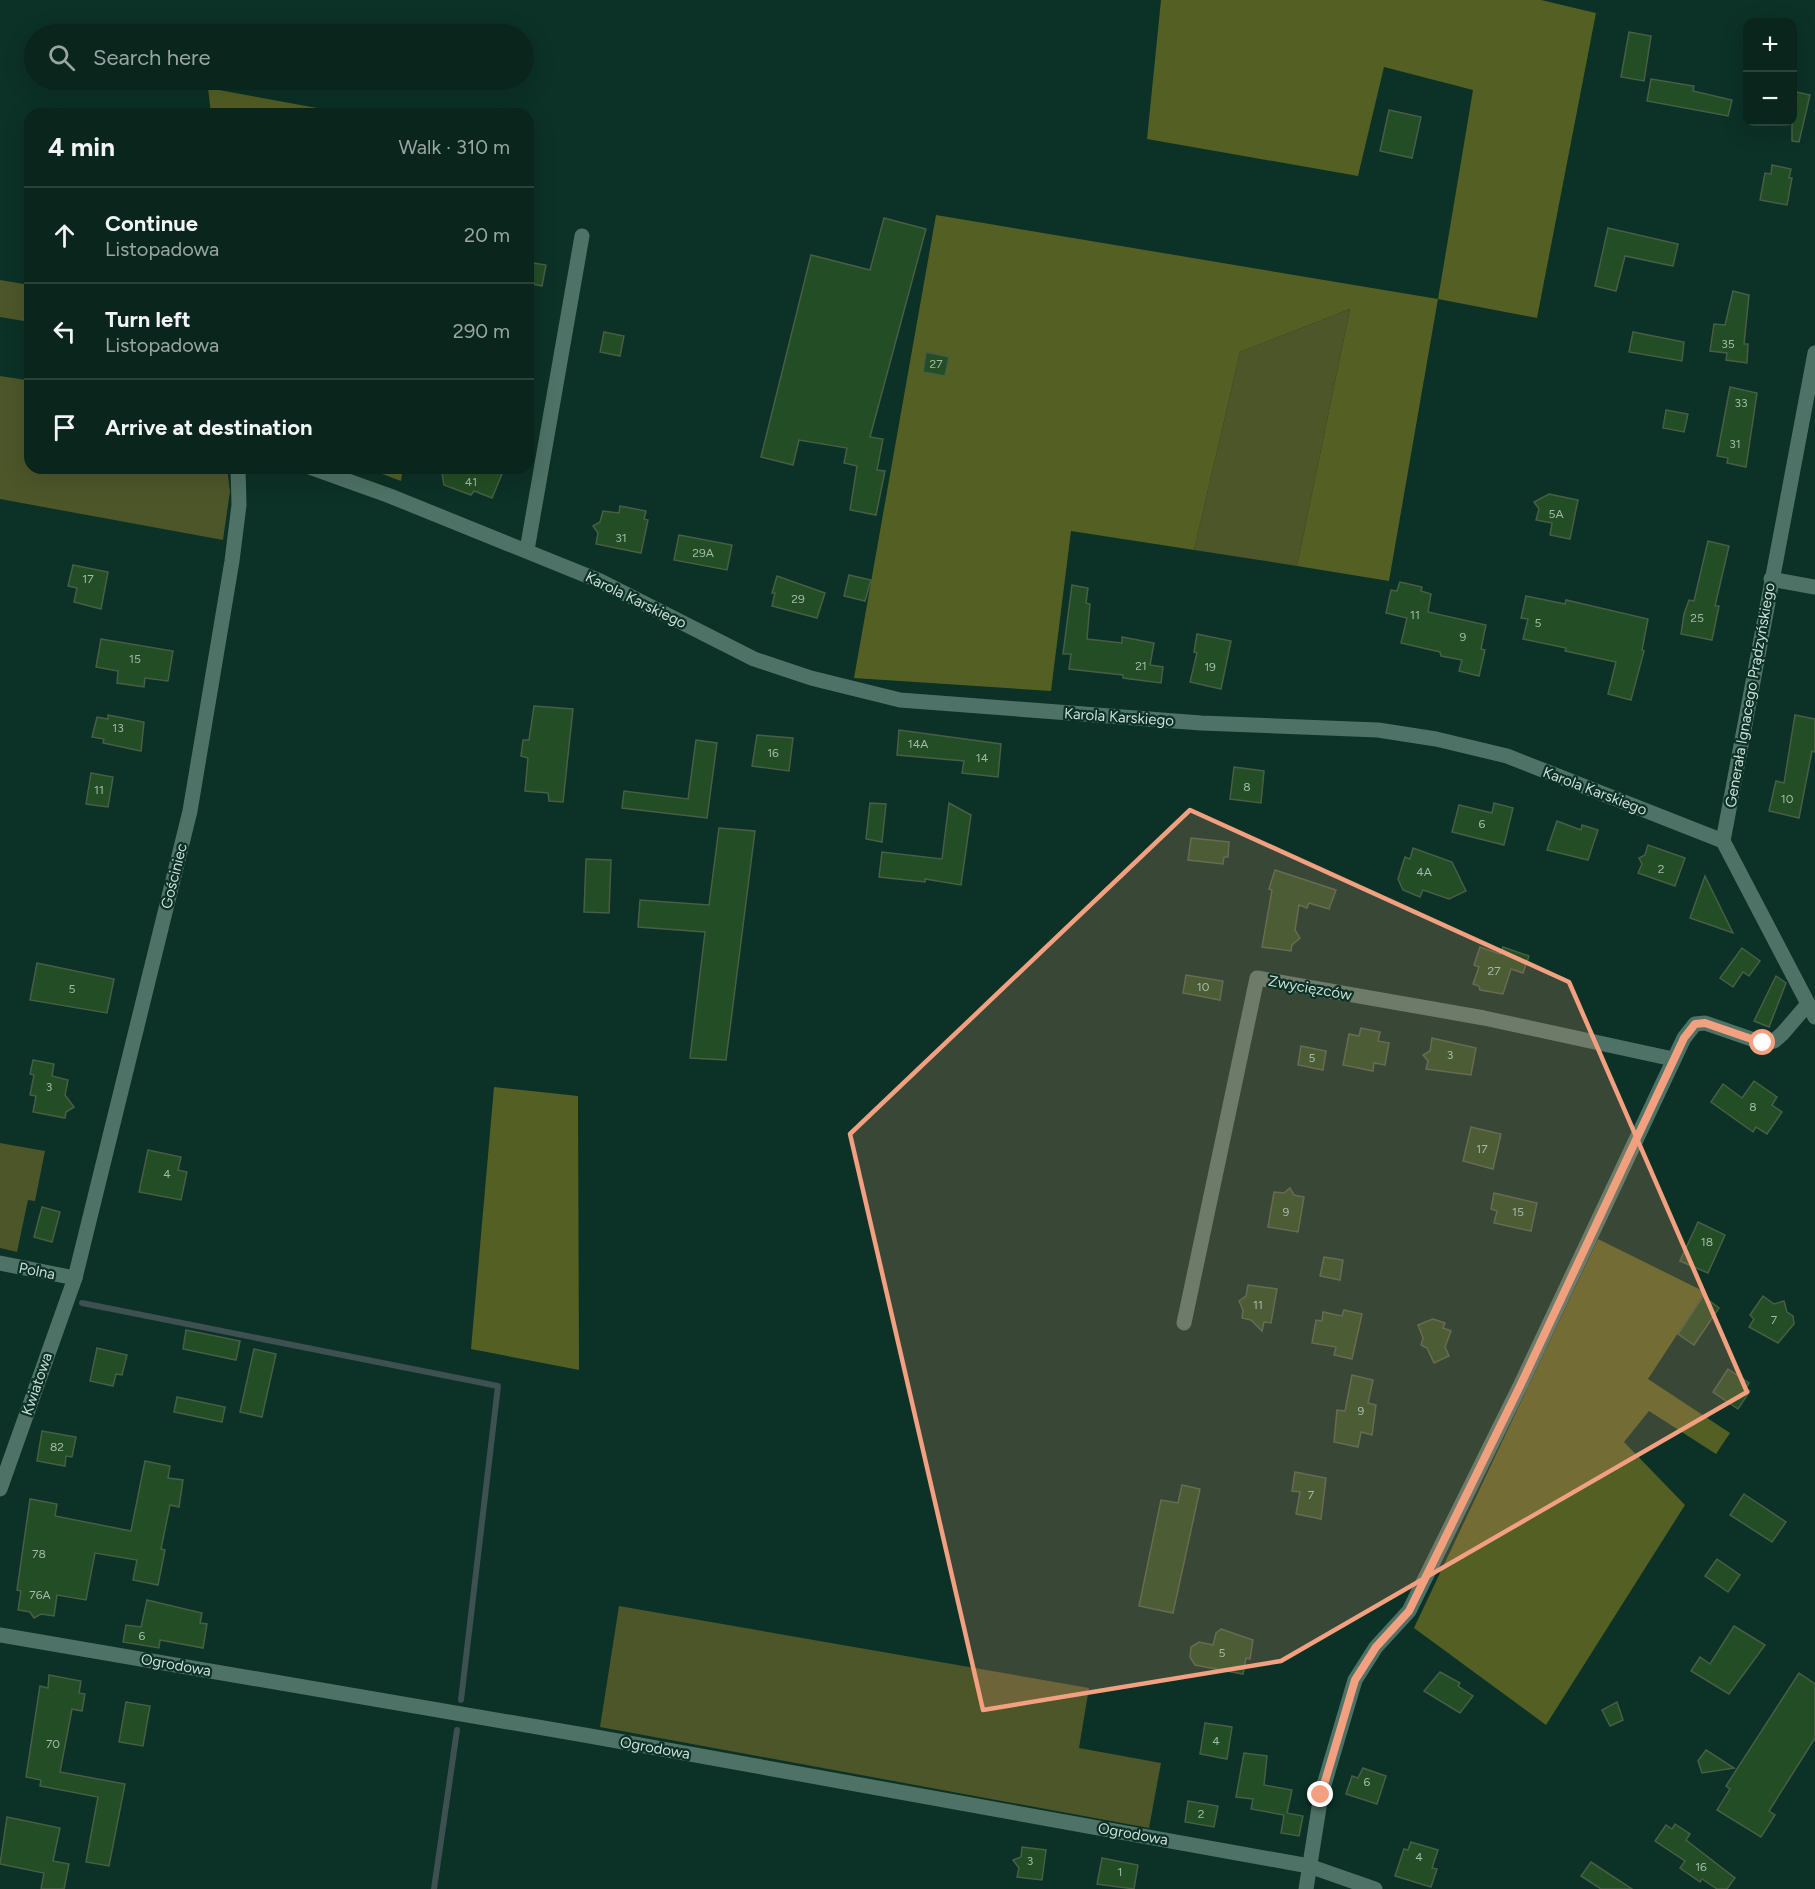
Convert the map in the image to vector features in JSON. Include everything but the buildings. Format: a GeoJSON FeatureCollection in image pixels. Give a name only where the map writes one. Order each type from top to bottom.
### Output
{"type":"FeatureCollection","features":[{"type":"Feature","properties":{"kind":"street"},"geometry":{"type":"LineString","coordinates":[[527,550],[582,236]]}},
{"type":"Feature","properties":{"kind":"street","name":"Generała Ignacego Prądzyńskiego"},"geometry":{"type":"LineString","coordinates":[[1723,841],[1815,353]]}},
{"type":"Feature","properties":{"kind":"street","name":"Gościniec"},"geometry":{"type":"LineString","coordinates":[[75,1278],[190,811],[232,561],[239,505],[238,474]]}},
{"type":"Feature","properties":{"kind":"street","name":"Karola Karskiego"},"geometry":{"type":"LineString","coordinates":[[328,474],[527,550],[600,581],[754,659],[854,690],[900,700],[1201,723],[1378,730],[1436,739],[1507,756],[1723,841]]}},
{"type":"Feature","properties":{"kind":"street"},"geometry":{"type":"LineString","coordinates":[[1771,579],[1815,587]]}},
{"type":"Feature","properties":{"kind":"street"},"geometry":{"type":"LineString","coordinates":[[1306,1889],[1321,1795],[1355,1680],[1376,1647],[1409,1611],[1521,1384],[1684,1038],[1695,1024],[1714,1025],[1763,1043],[1773,1041],[1811,1010],[1723,841]]}},
{"type":"Feature","properties":{"kind":"street","name":"Zwycięzców"},"geometry":{"type":"LineString","coordinates":[[1184,1323],[1257,978],[1484,1018],[1673,1059]]}},
{"type":"Feature","properties":{"kind":"street","name":"Polna"},"geometry":{"type":"LineString","coordinates":[[0,1263],[75,1278]]}},
{"type":"Feature","properties":{"kind":"street","name":"Kwiatowa"},"geometry":{"type":"LineString","coordinates":[[0,1490],[75,1278]]}},
{"type":"Feature","properties":{"kind":"street","name":"Ogrodowa"},"geometry":{"type":"LineString","coordinates":[[0,1635],[578,1734],[1309,1866],[1375,1889]]}},
{"type":"Feature","properties":{"kind":"highlighted area"},"geometry":{"type":"Polygon","coordinates":[[[1190,810],[1569,982],[1747,1392],[1281,1661],[983,1710],[850,1134],[1190,810]]]}},
{"type":"Feature","properties":{"kind":"green space"},"geometry":{"type":"Polygon","coordinates":[[[1161,0],[1541,0],[1596,13],[1537,318],[1438,299],[1473,90],[1384,67],[1358,176],[1147,139],[1161,0]]]}},
{"type":"Feature","properties":{"kind":"green space"},"geometry":{"type":"Polygon","coordinates":[[[208,90],[317,108],[210,108],[208,90]]]}},
{"type":"Feature","properties":{"kind":"green space"},"geometry":{"type":"Polygon","coordinates":[[[936,215],[1438,299],[1389,581],[1297,566],[1350,309],[1240,352],[1194,550],[1071,531],[1051,691],[854,678],[936,215]]]}},
{"type":"Feature","properties":{"kind":"green space"},"geometry":{"type":"Polygon","coordinates":[[[0,280],[24,284],[24,321],[0,317],[0,280]]]}},
{"type":"Feature","properties":{"kind":"green space"},"geometry":{"type":"Polygon","coordinates":[[[1350,309],[1297,566],[1194,550],[1240,352],[1350,309]]]}},
{"type":"Feature","properties":{"kind":"green space"},"geometry":{"type":"Polygon","coordinates":[[[0,376],[24,380],[24,474],[228,474],[230,491],[223,540],[0,499],[0,376]]]}},
{"type":"Feature","properties":{"kind":"green space"},"geometry":{"type":"Polygon","coordinates":[[[382,474],[402,474],[401,481],[382,474]]]}},
{"type":"Feature","properties":{"kind":"green space"},"geometry":{"type":"Polygon","coordinates":[[[494,1087],[578,1096],[579,1370],[471,1349],[494,1087]]]}},
{"type":"Feature","properties":{"kind":"green space"},"geometry":{"type":"Polygon","coordinates":[[[0,1143],[45,1151],[35,1201],[28,1200],[17,1252],[0,1248],[0,1143]]]}},
{"type":"Feature","properties":{"kind":"green space"},"geometry":{"type":"Polygon","coordinates":[[[1598,1239],[1705,1292],[1648,1379],[1730,1433],[1716,1454],[1649,1411],[1624,1442],[1685,1505],[1546,1725],[1414,1628],[1598,1239]]]}},
{"type":"Feature","properties":{"kind":"green space"},"geometry":{"type":"Polygon","coordinates":[[[619,1606],[1089,1688],[1079,1748],[1161,1763],[1149,1828],[600,1727],[619,1606]]]}},
{"type":"Feature","properties":{"kind":"waterway"},"geometry":{"type":"LineString","coordinates":[[82,1303],[498,1386],[461,1700]]}},
{"type":"Feature","properties":{"kind":"waterway"},"geometry":{"type":"LineString","coordinates":[[434,1889],[457,1730]]}},
{"type":"Feature","properties":{"kind":"route"},"geometry":{"type":"LineString","coordinates":[[1321,1795],[1355,1680],[1376,1647],[1409,1611],[1521,1384],[1684,1038],[1695,1024],[1705,1023],[1763,1043]]}}]}
